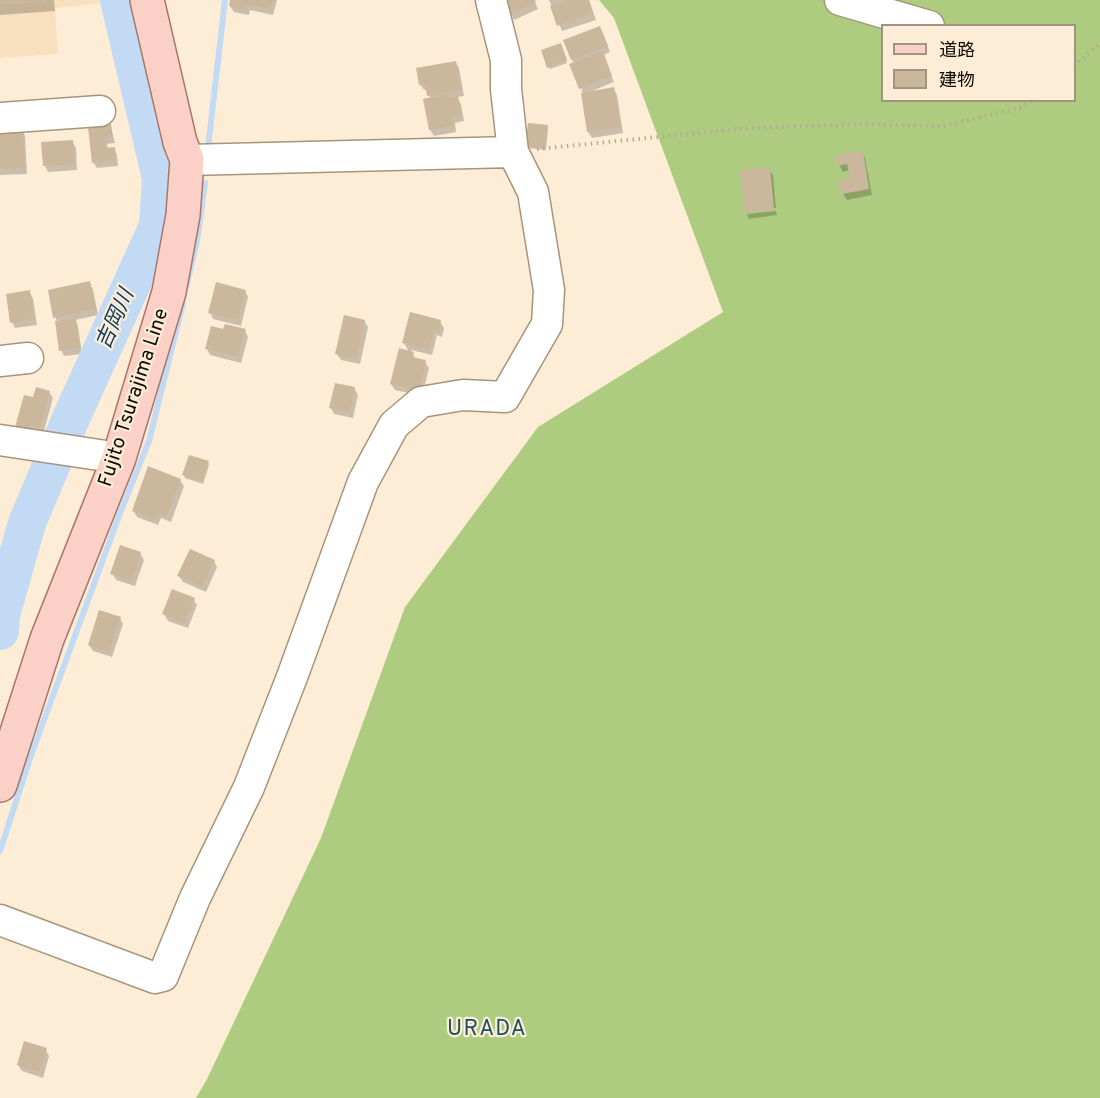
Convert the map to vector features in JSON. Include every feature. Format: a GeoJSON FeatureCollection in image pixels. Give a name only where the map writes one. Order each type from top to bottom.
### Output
{"type":"FeatureCollection","features":[{"type":"Feature","properties":{"kind":"main road","name":"Fujito Tsurajima Line"},"geometry":{"type":"LineString","coordinates":[[0,785],[47,639],[118,458],[169,292],[183,215],[187,160],[180,142],[147,0]]}},
{"type":"Feature","properties":{"kind":"street"},"geometry":{"type":"LineString","coordinates":[[0,920],[155,978],[163,976],[195,898],[249,787],[363,482],[394,425],[421,402],[463,394],[505,397],[546,324],[549,290],[533,192],[513,152],[506,89],[506,60],[491,0]]}},
{"type":"Feature","properties":{"kind":"street"},"geometry":{"type":"LineString","coordinates":[[840,0],[921,24]]}},
{"type":"Feature","properties":{"kind":"street"},"geometry":{"type":"LineString","coordinates":[[0,118],[100,111]]}},
{"type":"Feature","properties":{"kind":"street"},"geometry":{"type":"LineString","coordinates":[[187,160],[513,152]]}},
{"type":"Feature","properties":{"kind":"street"},"geometry":{"type":"LineString","coordinates":[[0,440],[118,458]]}},
{"type":"Feature","properties":{"kind":"path"},"geometry":{"type":"LineString","coordinates":[[1076,64],[1100,44]]}},
{"type":"Feature","properties":{"kind":"path"},"geometry":{"type":"LineString","coordinates":[[513,152],[748,128],[863,123],[943,126],[1020,108],[1030,102]]}},
{"type":"Feature","properties":{"kind":"shaded area"},"geometry":{"type":"Polygon","coordinates":[[[0,0],[101,0],[102,3],[55,8],[58,54],[0,58],[0,0]]]}},
{"type":"Feature","properties":{"kind":"green space"},"geometry":{"type":"Polygon","coordinates":[[[599,0],[1100,0],[1100,1098],[196,1098],[321,838],[405,607],[538,427],[723,312],[614,18],[599,0]]]}},
{"type":"Feature","properties":{"kind":"building"},"geometry":{"type":"Polygon","coordinates":[[[0,0],[46,0],[46,2],[0,5],[0,0]]]}},
{"type":"Feature","properties":{"kind":"building"},"geometry":{"type":"Polygon","coordinates":[[[230,0],[273,0],[270,9],[247,4],[246,10],[229,6],[230,0]]]}},
{"type":"Feature","properties":{"kind":"building"},"geometry":{"type":"Polygon","coordinates":[[[502,0],[535,0],[536,3],[509,15],[502,0]]]}},
{"type":"Feature","properties":{"kind":"building"},"geometry":{"type":"Polygon","coordinates":[[[569,0],[589,0],[593,13],[557,26],[550,6],[569,0]]]}},
{"type":"Feature","properties":{"kind":"building"},"geometry":{"type":"Polygon","coordinates":[[[600,26],[608,46],[571,60],[563,40],[600,26]]]}},
{"type":"Feature","properties":{"kind":"building"},"geometry":{"type":"Polygon","coordinates":[[[561,43],[567,60],[547,68],[541,50],[561,43]]]}},
{"type":"Feature","properties":{"kind":"building"},"geometry":{"type":"Polygon","coordinates":[[[603,51],[612,76],[579,89],[569,64],[603,51]]]}},
{"type":"Feature","properties":{"kind":"building"},"geometry":{"type":"Polygon","coordinates":[[[456,61],[461,90],[427,96],[425,84],[419,85],[416,68],[456,61]]]}},
{"type":"Feature","properties":{"kind":"building"},"geometry":{"type":"Polygon","coordinates":[[[614,87],[621,127],[587,132],[581,93],[614,87]]]}},
{"type":"Feature","properties":{"kind":"building"},"geometry":{"type":"Polygon","coordinates":[[[449,94],[449,98],[458,96],[462,115],[452,117],[454,125],[429,130],[423,99],[449,94]]]}},
{"type":"Feature","properties":{"kind":"building"},"geometry":{"type":"Polygon","coordinates":[[[528,123],[548,125],[545,148],[525,146],[528,123]]]}},
{"type":"Feature","properties":{"kind":"building"},"geometry":{"type":"Polygon","coordinates":[[[111,124],[113,137],[105,138],[106,148],[115,147],[116,160],[92,163],[88,127],[111,124]]]}},
{"type":"Feature","properties":{"kind":"building"},"geometry":{"type":"Polygon","coordinates":[[[23,128],[25,168],[0,169],[0,129],[23,128]]]}},
{"type":"Feature","properties":{"kind":"building"},"geometry":{"type":"Polygon","coordinates":[[[73,140],[75,164],[43,166],[41,142],[73,140]]]}},
{"type":"Feature","properties":{"kind":"building"},"geometry":{"type":"Polygon","coordinates":[[[863,151],[869,189],[842,194],[839,179],[850,178],[847,164],[838,166],[836,155],[863,151]]]}},
{"type":"Feature","properties":{"kind":"building"},"geometry":{"type":"Polygon","coordinates":[[[770,167],[774,210],[744,213],[740,170],[770,167]]]}},
{"type":"Feature","properties":{"kind":"building"},"geometry":{"type":"Polygon","coordinates":[[[90,281],[96,309],[53,318],[48,290],[90,281]]]}},
{"type":"Feature","properties":{"kind":"building"},"geometry":{"type":"Polygon","coordinates":[[[216,282],[246,290],[238,320],[208,313],[216,282]]]}},
{"type":"Feature","properties":{"kind":"building"},"geometry":{"type":"Polygon","coordinates":[[[30,290],[34,319],[10,323],[6,294],[30,290]]]}},
{"type":"Feature","properties":{"kind":"building"},"geometry":{"type":"Polygon","coordinates":[[[410,312],[441,320],[439,331],[434,330],[429,350],[402,343],[410,312]]]}},
{"type":"Feature","properties":{"kind":"building"},"geometry":{"type":"Polygon","coordinates":[[[344,315],[365,320],[356,359],[335,354],[344,315]]]}},
{"type":"Feature","properties":{"kind":"building"},"geometry":{"type":"Polygon","coordinates":[[[76,319],[80,348],[59,351],[55,321],[76,319]]]}},
{"type":"Feature","properties":{"kind":"building"},"geometry":{"type":"Polygon","coordinates":[[[225,324],[246,329],[238,357],[205,349],[211,326],[223,329],[225,324]]]}},
{"type":"Feature","properties":{"kind":"building"},"geometry":{"type":"Polygon","coordinates":[[[399,348],[414,352],[412,357],[426,360],[419,391],[390,384],[399,348]]]}},
{"type":"Feature","properties":{"kind":"building"},"geometry":{"type":"Polygon","coordinates":[[[335,383],[355,387],[350,413],[329,408],[335,383]]]}},
{"type":"Feature","properties":{"kind":"building"},"geometry":{"type":"Polygon","coordinates":[[[36,387],[50,391],[40,429],[31,426],[30,431],[15,427],[24,395],[33,397],[36,387]]]}},
{"type":"Feature","properties":{"kind":"building"},"geometry":{"type":"Polygon","coordinates":[[[189,455],[209,461],[202,482],[182,475],[189,455]]]}},
{"type":"Feature","properties":{"kind":"building"},"geometry":{"type":"Polygon","coordinates":[[[148,466],[181,479],[167,516],[158,513],[155,520],[132,511],[148,466]]]}},
{"type":"Feature","properties":{"kind":"building"},"geometry":{"type":"Polygon","coordinates":[[[120,545],[141,552],[132,581],[110,574],[120,545]]]}},
{"type":"Feature","properties":{"kind":"building"},"geometry":{"type":"Polygon","coordinates":[[[190,549],[215,560],[202,587],[177,576],[190,549]]]}},
{"type":"Feature","properties":{"kind":"building"},"geometry":{"type":"Polygon","coordinates":[[[172,589],[195,598],[185,623],[162,614],[172,589]]]}},
{"type":"Feature","properties":{"kind":"building"},"geometry":{"type":"Polygon","coordinates":[[[99,610],[121,617],[109,652],[88,645],[99,610]]]}},
{"type":"Feature","properties":{"kind":"building"},"geometry":{"type":"Polygon","coordinates":[[[24,1041],[47,1048],[39,1072],[17,1065],[24,1041]]]}},
{"type":"Feature","properties":{"kind":"waterway","name":"吉岡川"},"geometry":{"type":"LineString","coordinates":[[0,631],[1,615],[27,523],[72,416],[158,226],[161,178],[119,0]]}},
{"type":"Feature","properties":{"kind":"waterway"},"geometry":{"type":"LineString","coordinates":[[208,148],[225,0]]}},
{"type":"Feature","properties":{"kind":"waterway"},"geometry":{"type":"LineString","coordinates":[[186,287],[197,241],[205,183]]}},
{"type":"Feature","properties":{"kind":"waterway"},"geometry":{"type":"LineString","coordinates":[[0,851],[30,758],[149,441],[183,303]]}},
{"type":"Feature","properties":{"kind":"district","name":"URADA"},"geometry":{"type":"Point","coordinates":[487,1031]}}]}
